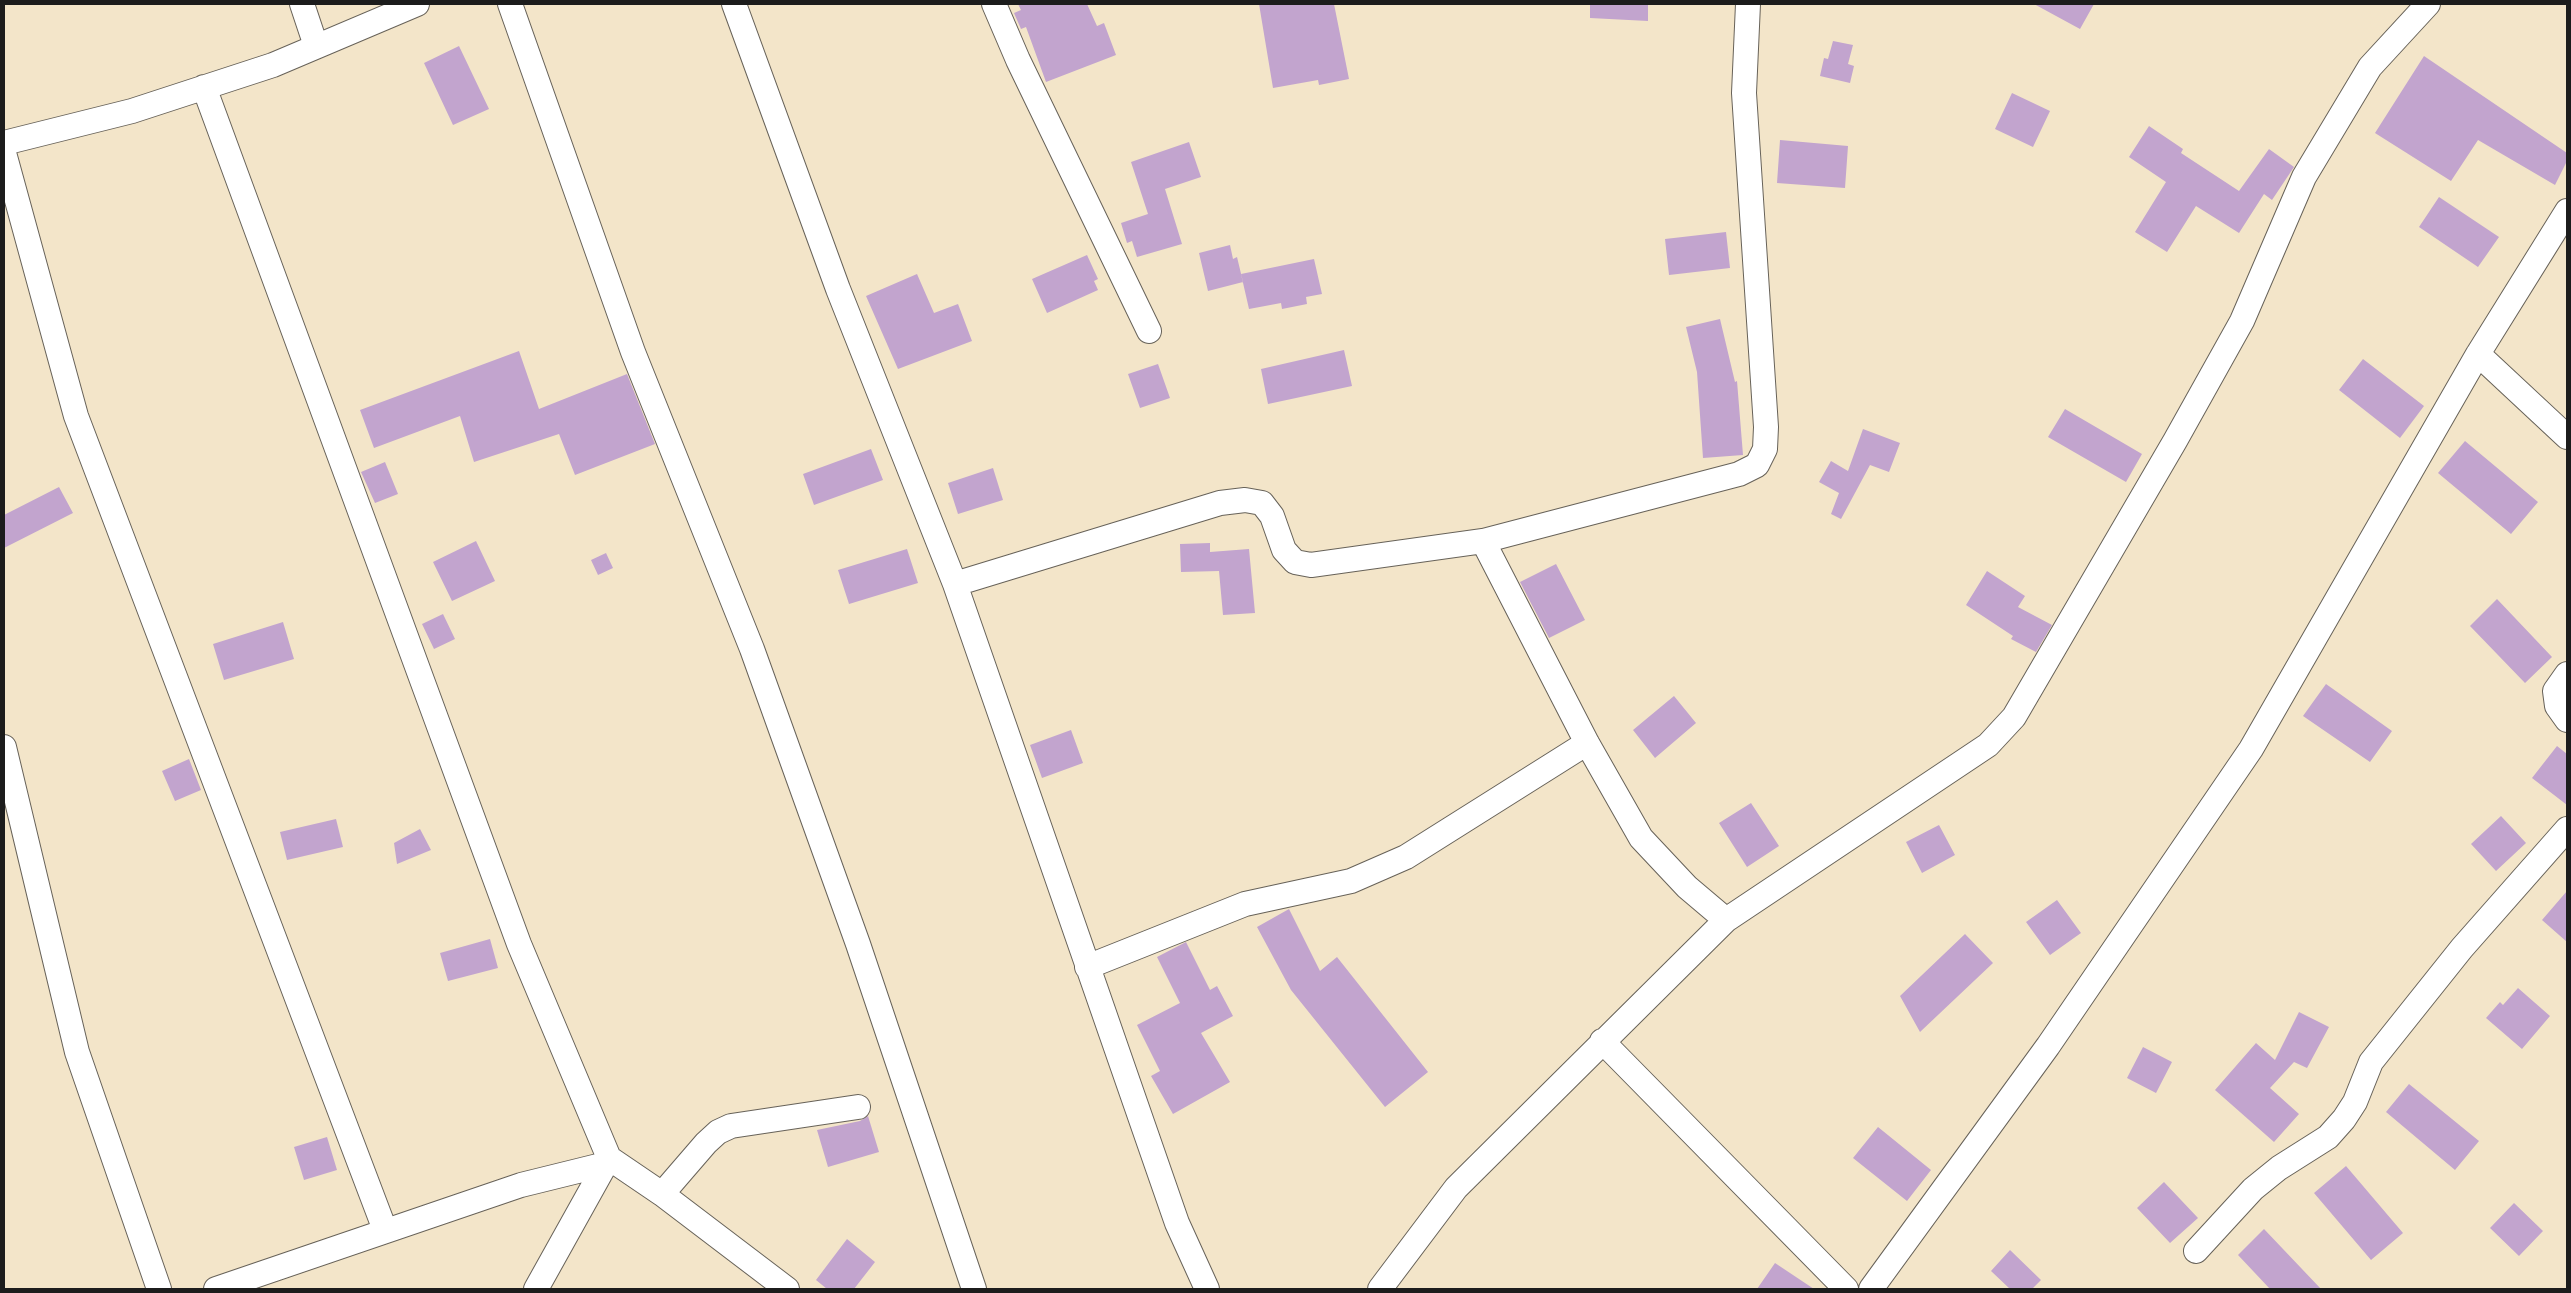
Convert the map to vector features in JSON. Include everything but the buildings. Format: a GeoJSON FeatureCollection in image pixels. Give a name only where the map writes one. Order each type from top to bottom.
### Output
{"type":"FeatureCollection","features":[{"type":"Feature","properties":{"kind":"street"},"geometry":{"type":"LineString","coordinates":[[302,4],[316,46]]}},
{"type":"Feature","properties":{"kind":"street"},"geometry":{"type":"LineString","coordinates":[[4,143],[132,110],[273,65],[417,4]]}},
{"type":"Feature","properties":{"kind":"street"},"geometry":{"type":"LineString","coordinates":[[510,4],[633,352],[752,649],[852,925],[974,1289]]}},
{"type":"Feature","properties":{"kind":"street"},"geometry":{"type":"LineString","coordinates":[[734,4],[838,290],[955,584],[1177,1223],[1207,1289]]}},
{"type":"Feature","properties":{"kind":"street"},"geometry":{"type":"LineString","coordinates":[[994,4],[1018,60],[1149,331]]}},
{"type":"Feature","properties":{"kind":"street"},"geometry":{"type":"LineString","coordinates":[[955,584],[1220,503],[1245,500],[1262,503],[1272,516],[1284,550],[1295,562],[1311,565],[1483,541],[1740,474],[1757,465],[1766,449],[1766,427],[1744,93],[1748,4]]}},
{"type":"Feature","properties":{"kind":"street"},"geometry":{"type":"LineString","coordinates":[[1380,1289],[1456,1188],[1726,920],[1988,745],[2014,717],[2176,441],[2242,321],[2304,177],[2370,67],[2428,4]]}},
{"type":"Feature","properties":{"kind":"street"},"geometry":{"type":"LineString","coordinates":[[204,87],[519,944],[608,1161],[662,1194],[786,1289]]}},
{"type":"Feature","properties":{"kind":"street"},"geometry":{"type":"LineString","coordinates":[[4,153],[76,416],[386,1230]]}},
{"type":"Feature","properties":{"kind":"street"},"geometry":{"type":"LineString","coordinates":[[1871,1289],[2048,1046],[2251,748],[2478,354],[2567,211]]}},
{"type":"Feature","properties":{"kind":"street"},"geometry":{"type":"LineString","coordinates":[[2478,354],[2567,436]]}},
{"type":"Feature","properties":{"kind":"street"},"geometry":{"type":"LineString","coordinates":[[1483,541],[1587,743],[1641,838],[1687,887],[1726,920]]}},
{"type":"Feature","properties":{"kind":"street"},"geometry":{"type":"LineString","coordinates":[[2567,674],[2555,691],[2557,706],[2567,720]]}},
{"type":"Feature","properties":{"kind":"street"},"geometry":{"type":"LineString","coordinates":[[1087,967],[1246,904],[1351,881],[1406,857],[1587,743]]}},
{"type":"Feature","properties":{"kind":"street"},"geometry":{"type":"LineString","coordinates":[[4,747],[77,1052],[159,1289]]}},
{"type":"Feature","properties":{"kind":"street"},"geometry":{"type":"LineString","coordinates":[[2196,1251],[2253,1189],[2279,1168],[2328,1137],[2344,1119],[2355,1102],[2371,1062],[2462,948],[2567,829]]}},
{"type":"Feature","properties":{"kind":"street"},"geometry":{"type":"LineString","coordinates":[[1602,1041],[1846,1289]]}},
{"type":"Feature","properties":{"kind":"street"},"geometry":{"type":"LineString","coordinates":[[662,1194],[706,1143],[718,1132],[731,1126],[858,1107]]}},
{"type":"Feature","properties":{"kind":"street"},"geometry":{"type":"LineString","coordinates":[[216,1289],[522,1185],[608,1161]]}},
{"type":"Feature","properties":{"kind":"street"},"geometry":{"type":"LineString","coordinates":[[536,1289],[608,1161]]}}]}
